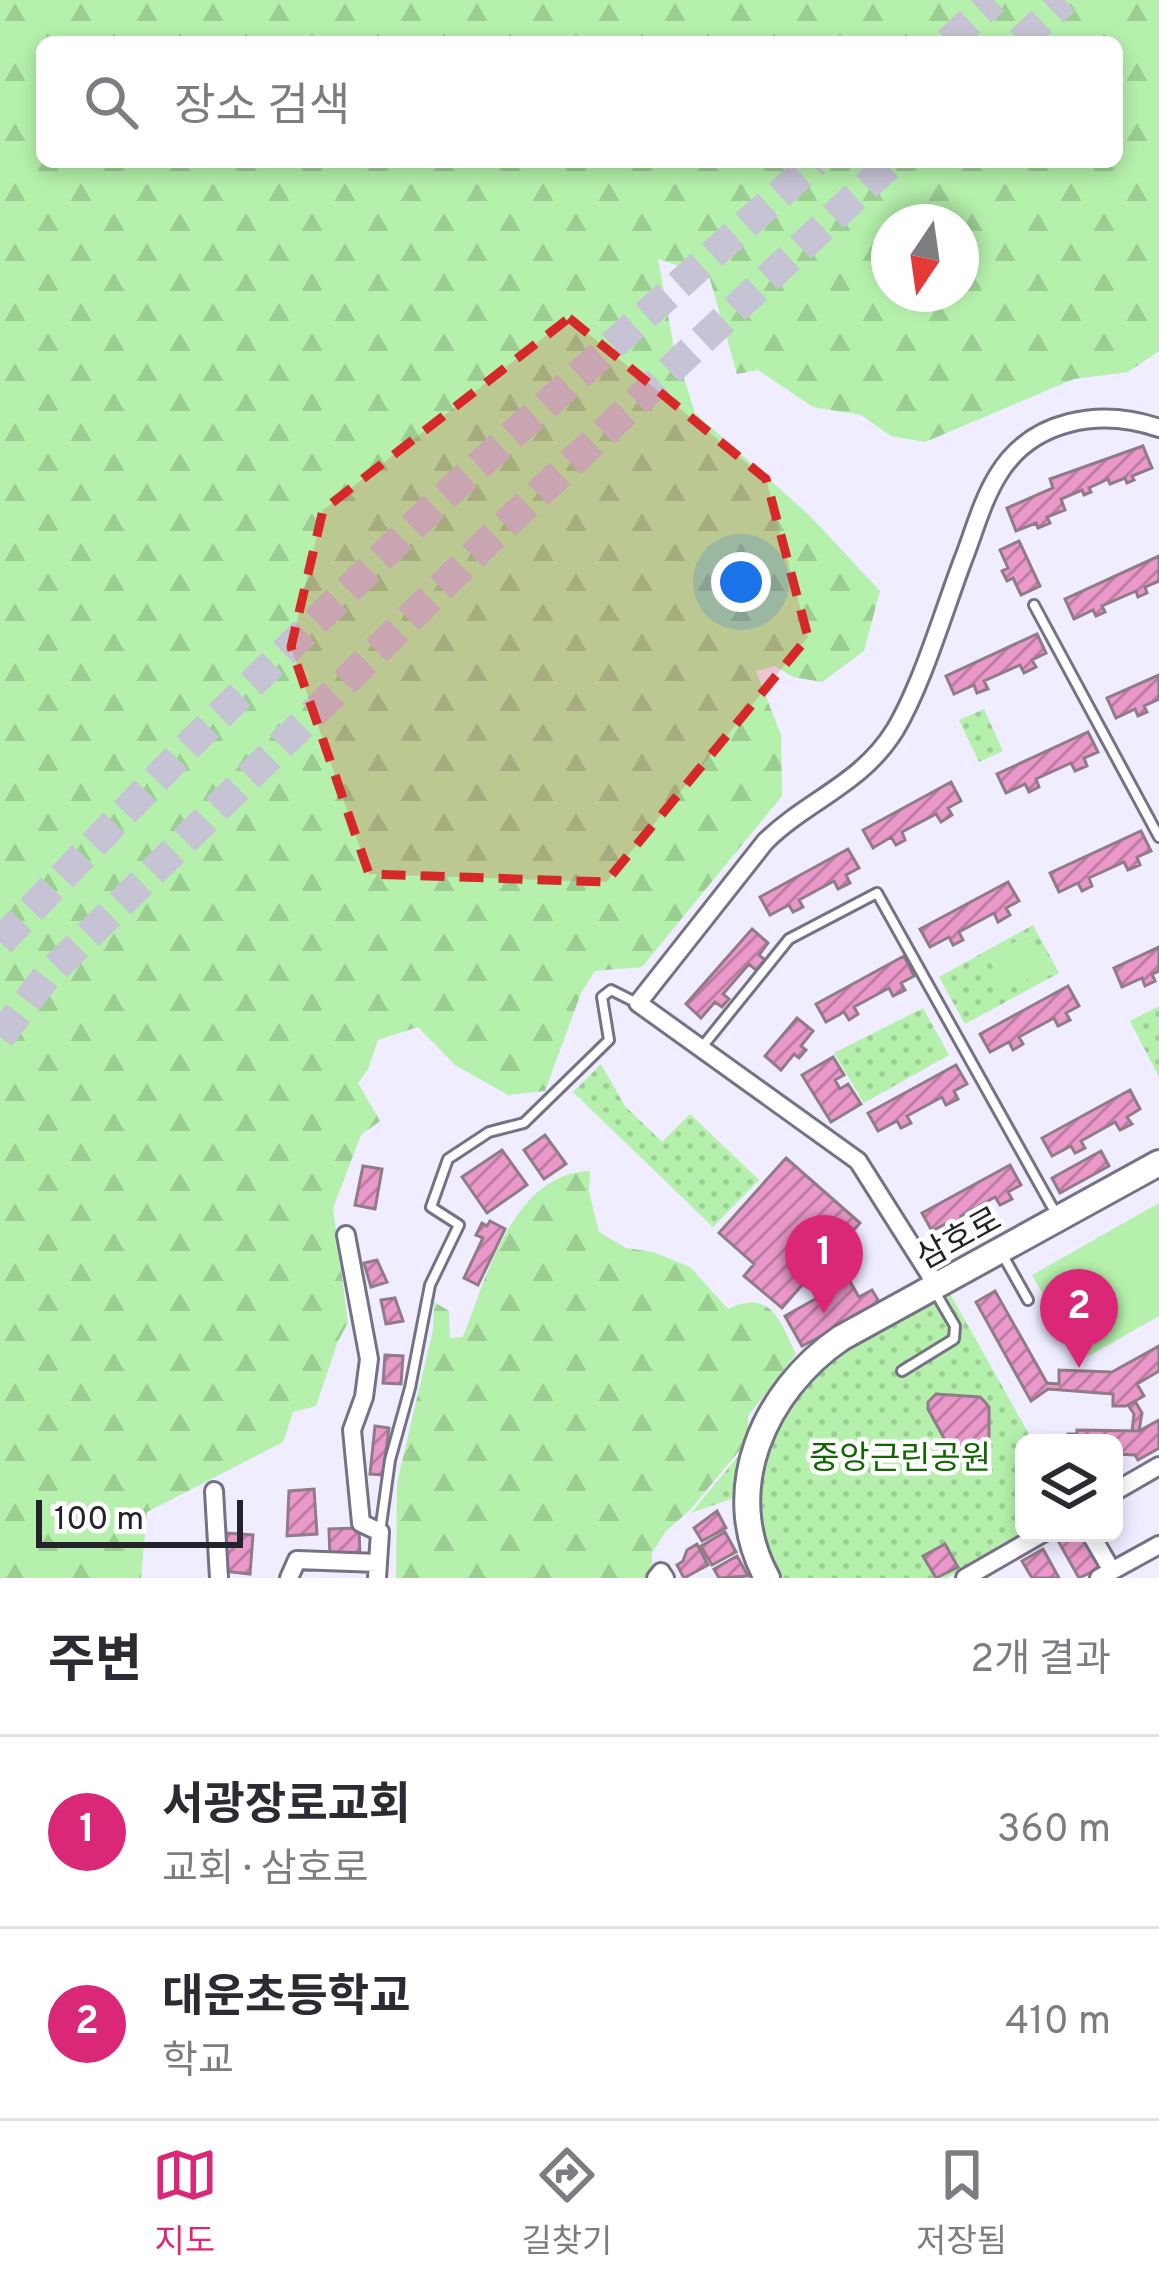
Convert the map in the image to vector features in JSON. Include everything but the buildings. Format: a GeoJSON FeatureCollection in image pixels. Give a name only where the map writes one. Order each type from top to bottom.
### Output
{"type":"FeatureCollection","features":[{"type":"Feature","properties":{"kind":"street"},"geometry":{"type":"LineString","coordinates":[[935,1288],[858,1161],[638,1003],[765,842],[785,822],[853,780],[893,733],[987,496],[1011,457],[1027,441],[1073,420],[1116,417],[1159,428]]}},
{"type":"Feature","properties":{"kind":"street","name":"삼호로"},"geometry":{"type":"LineString","coordinates":[[766,1578],[751,1542],[748,1519],[753,1455],[765,1419],[812,1358],[880,1315],[1159,1162]]}},
{"type":"Feature","properties":{"kind":"street"},"geometry":{"type":"LineString","coordinates":[[289,1578],[297,1560],[378,1570],[380,1532],[361,1523],[352,1430],[364,1397],[369,1359],[346,1234]]}},
{"type":"Feature","properties":{"kind":"street"},"geometry":{"type":"LineString","coordinates":[[1123,1487],[1159,1466]]}},
{"type":"Feature","properties":{"kind":"street"},"geometry":{"type":"LineString","coordinates":[[214,1491],[219,1578]]}},
{"type":"Feature","properties":{"kind":"street"},"geometry":{"type":"LineString","coordinates":[[964,1578],[1027,1542]]}},
{"type":"Feature","properties":{"kind":"street"},"geometry":{"type":"LineString","coordinates":[[1094,1542],[1106,1574],[1159,1545]]}},
{"type":"Feature","properties":{"kind":"lane"},"geometry":{"type":"LineString","coordinates":[[1034,604],[1159,837]]}},
{"type":"Feature","properties":{"kind":"lane"},"geometry":{"type":"LineString","coordinates":[[701,1048],[789,939],[877,893],[1058,1219]]}},
{"type":"Feature","properties":{"kind":"lane"},"geometry":{"type":"LineString","coordinates":[[380,1532],[390,1460],[430,1285],[460,1225],[431,1207],[448,1160],[489,1132],[524,1123],[609,1040],[602,997],[610,990],[638,1003]]}},
{"type":"Feature","properties":{"kind":"lane"},"geometry":{"type":"LineString","coordinates":[[1000,1251],[1028,1300]]}},
{"type":"Feature","properties":{"kind":"lane"},"geometry":{"type":"LineString","coordinates":[[902,1371],[954,1340],[955,1326],[935,1288]]}},
{"type":"Feature","properties":{"kind":"highlighted area"},"geometry":{"type":"Polygon","coordinates":[[[569,318],[766,479],[808,637],[606,882],[369,874],[291,647],[323,510],[569,318]]]}},
{"type":"Feature","properties":{"kind":"green space"},"geometry":{"type":"Polygon","coordinates":[[[0,0],[1159,0],[1159,351],[1128,372],[1074,379],[925,442],[891,436],[861,415],[813,407],[758,370],[737,374],[709,276],[658,259],[673,343],[695,413],[810,516],[880,591],[864,651],[822,682],[793,677],[775,666],[756,671],[781,735],[782,796],[642,967],[595,971],[581,993],[545,1091],[508,1095],[455,1065],[418,1027],[378,1040],[358,1083],[380,1121],[361,1135],[333,1208],[348,1323],[316,1406],[293,1412],[283,1442],[147,1512],[141,1578],[0,1578],[0,0]]]}},
{"type":"Feature","properties":{"kind":"green space"},"geometry":{"type":"Polygon","coordinates":[[[984,709],[1003,751],[979,762],[959,720],[984,709]]]}},
{"type":"Feature","properties":{"kind":"green space"},"geometry":{"type":"Polygon","coordinates":[[[1033,925],[1059,973],[965,1024],[939,977],[1033,925]],[[1029,934],[988,958],[1006,991],[1049,968],[1029,934]]]}},
{"type":"Feature","properties":{"kind":"green space"},"geometry":{"type":"Polygon","coordinates":[[[1030,934],[1049,968],[1006,992],[987,958],[1030,934]]]}},
{"type":"Feature","properties":{"kind":"green space"},"geometry":{"type":"Polygon","coordinates":[[[1159,1006],[1159,1077],[1130,1021],[1159,1006]]]}},
{"type":"Feature","properties":{"kind":"green space"},"geometry":{"type":"Polygon","coordinates":[[[923,1008],[949,1055],[864,1103],[834,1053],[923,1008]]]}},
{"type":"Feature","properties":{"kind":"green space"},"geometry":{"type":"Polygon","coordinates":[[[601,1064],[625,1106],[662,1142],[690,1114],[759,1180],[713,1227],[573,1092],[601,1064]]]}},
{"type":"Feature","properties":{"kind":"green space"},"geometry":{"type":"Polygon","coordinates":[[[590,1171],[589,1192],[599,1232],[626,1248],[653,1252],[690,1267],[728,1309],[764,1305],[779,1320],[796,1354],[748,1416],[748,1440],[690,1510],[666,1531],[652,1553],[648,1578],[396,1578],[397,1483],[433,1330],[434,1302],[449,1311],[450,1338],[463,1337],[493,1259],[522,1209],[541,1189],[563,1176],[590,1171]]]}},
{"type":"Feature","properties":{"kind":"green space"},"geometry":{"type":"Polygon","coordinates":[[[1159,1203],[1159,1316],[1089,1356],[1075,1350],[1032,1275],[1159,1203]]]}},
{"type":"Feature","properties":{"kind":"green space","name":"중앙근린공원"},"geometry":{"type":"Polygon","coordinates":[[[948,1290],[1029,1434],[1015,1434],[1015,1537],[947,1578],[776,1578],[758,1524],[757,1495],[765,1453],[807,1381],[869,1332],[948,1290]]]}},
{"type":"Feature","properties":{"kind":"green space"},"geometry":{"type":"Polygon","coordinates":[[[750,1442],[742,1495],[691,1513],[750,1442]]]}},
{"type":"Feature","properties":{"kind":"tunnel"},"geometry":{"type":"LineString","coordinates":[[955,36],[994,0]]}},
{"type":"Feature","properties":{"kind":"tunnel"},"geometry":{"type":"LineString","coordinates":[[1026,36],[1065,0]]}},
{"type":"Feature","properties":{"kind":"tunnel"},"geometry":{"type":"LineString","coordinates":[[0,942],[191,743],[436,504],[808,168]]}},
{"type":"Feature","properties":{"kind":"tunnel"},"geometry":{"type":"LineString","coordinates":[[0,1037],[46,977],[488,541],[886,168]]}},
{"type":"Feature","properties":{"kind":"place","name":"서광장로교회"},"geometry":{"type":"Point","coordinates":[824,1314]}},
{"type":"Feature","properties":{"kind":"place","name":"대운초등학교"},"geometry":{"type":"Point","coordinates":[1079,1368]}}]}
